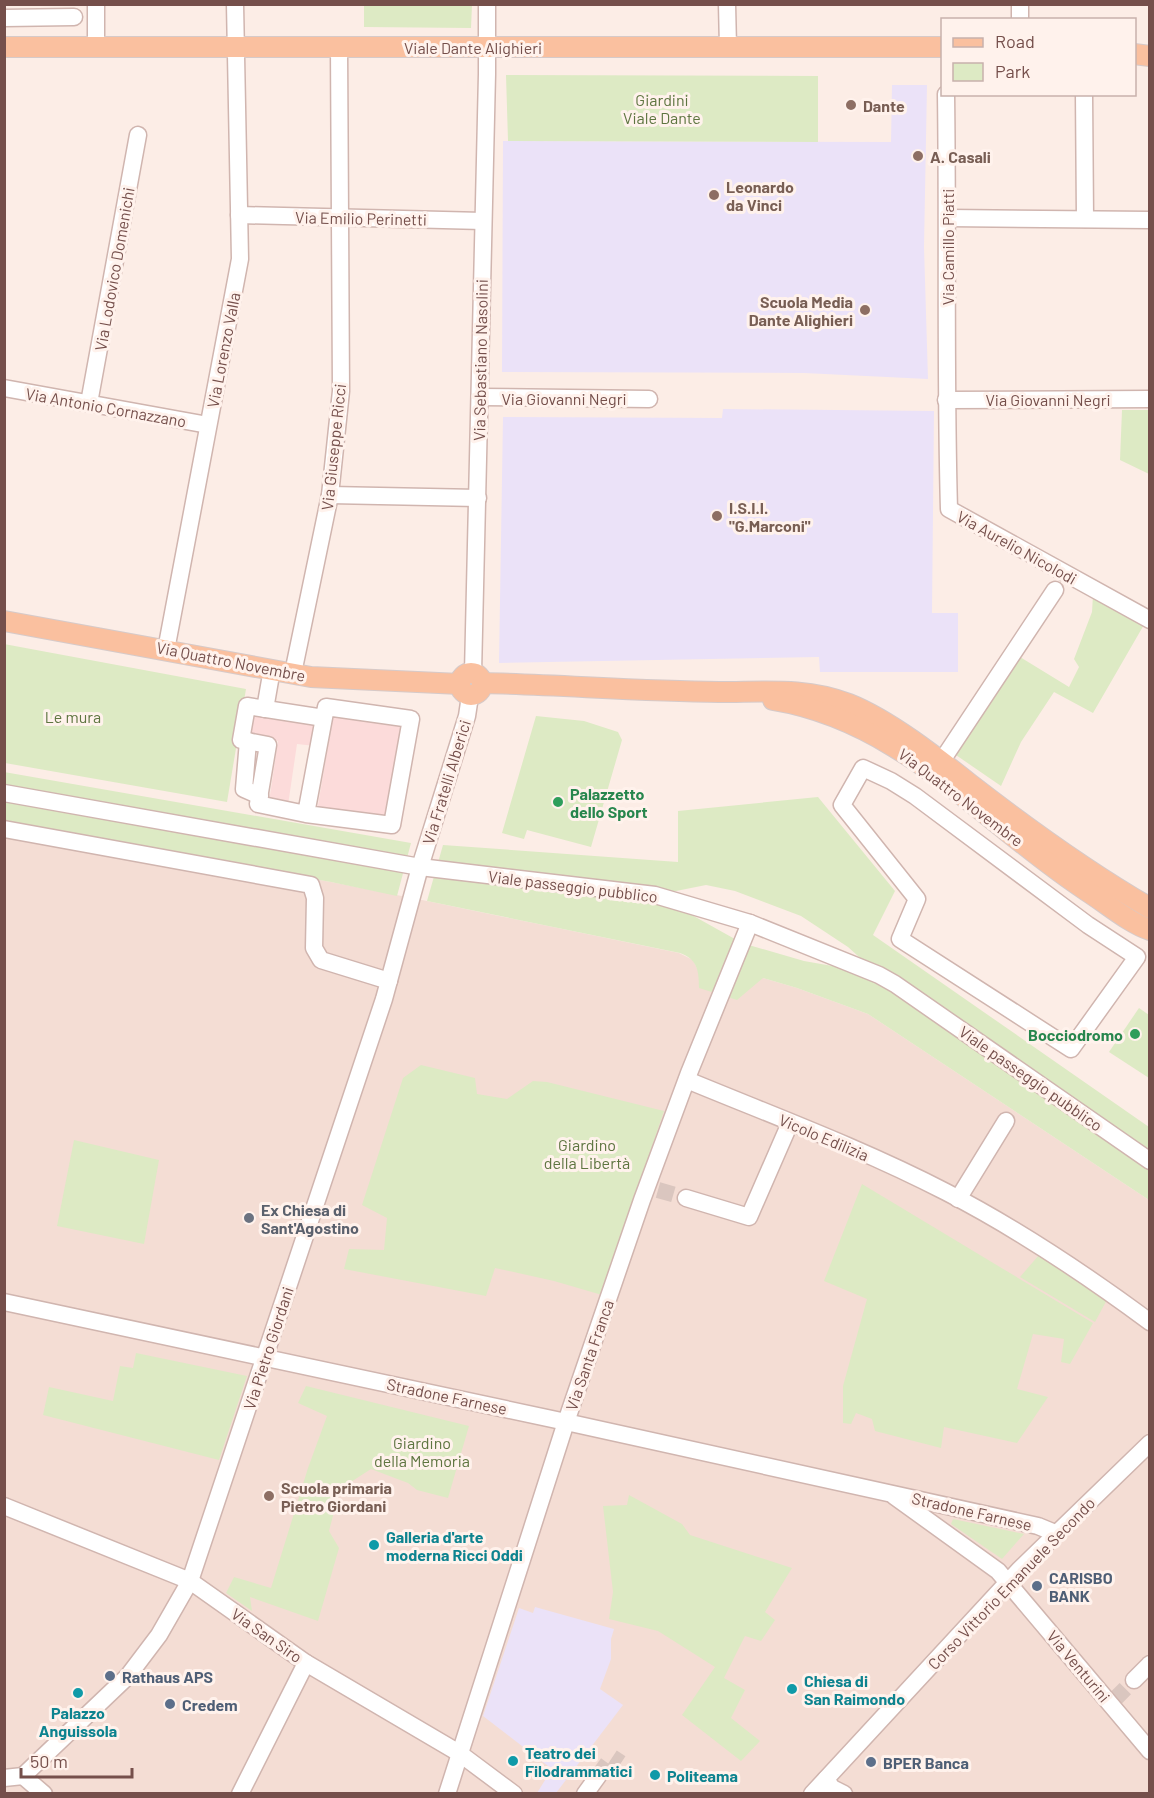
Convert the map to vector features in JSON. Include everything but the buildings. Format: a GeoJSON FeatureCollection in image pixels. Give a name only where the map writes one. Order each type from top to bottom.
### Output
{"type":"FeatureCollection","features":[{"type":"Feature","properties":{"kind":"main road","name":"Viale Dante Alighieri"},"geometry":{"type":"LineString","coordinates":[[4,47],[941,47]]}},
{"type":"Feature","properties":{"kind":"main road","name":"Via Quattro Novembre"},"geometry":{"type":"LineString","coordinates":[[4,621],[311,677],[720,692],[810,693],[837,700],[873,716],[941,762],[1086,870],[1149,908]]}},
{"type":"Feature","properties":{"kind":"main road","name":"Via Quattro Novembre"},"geometry":{"type":"LineString","coordinates":[[720,692],[783,702],[836,718],[874,736],[908,755],[1077,885],[1149,930]]}},
{"type":"Feature","properties":{"kind":"main road"},"geometry":{"type":"LineString","coordinates":[[836,718],[856,720],[869,725],[928,761],[941,762]]}},
{"type":"Feature","properties":{"kind":"main road"},"geometry":{"type":"LineString","coordinates":[[968,783],[975,795],[999,814],[1003,826]]}},
{"type":"Feature","properties":{"kind":"main road"},"geometry":{"type":"LineString","coordinates":[[1077,885],[1089,884],[1126,907],[1149,908]]}},
{"type":"Feature","properties":{"kind":"street"},"geometry":{"type":"LineString","coordinates":[[96,4],[96,46]]}},
{"type":"Feature","properties":{"kind":"street","name":"Via Lorenzo Valla"},"geometry":{"type":"LineString","coordinates":[[166,650],[240,259],[235,4]]}},
{"type":"Feature","properties":{"kind":"street","name":"Via Sebastiano Nasolini"},"geometry":{"type":"LineString","coordinates":[[471,684],[478,498],[487,4]]}},
{"type":"Feature","properties":{"kind":"street"},"geometry":{"type":"LineString","coordinates":[[728,4],[728,47]]}},
{"type":"Feature","properties":{"kind":"street"},"geometry":{"type":"LineString","coordinates":[[4,18],[74,17]]}},
{"type":"Feature","properties":{"kind":"street","name":"Via Giuseppe Ricci"},"geometry":{"type":"LineString","coordinates":[[293,674],[330,495],[341,391],[339,46]]}},
{"type":"Feature","properties":{"kind":"street","name":"Via Camillo Piatti"},"geometry":{"type":"LineString","coordinates":[[946,96],[948,218],[946,400]]}},
{"type":"Feature","properties":{"kind":"street"},"geometry":{"type":"LineString","coordinates":[[1084,96],[1085,219]]}},
{"type":"Feature","properties":{"kind":"street","name":"Via Lodovico Domenichi"},"geometry":{"type":"LineString","coordinates":[[89,403],[138,135]]}},
{"type":"Feature","properties":{"kind":"street","name":"Via Emilio Perinetti"},"geometry":{"type":"LineString","coordinates":[[239,215],[483,221]]}},
{"type":"Feature","properties":{"kind":"street"},"geometry":{"type":"LineString","coordinates":[[948,218],[1149,220]]}},
{"type":"Feature","properties":{"kind":"street","name":"Via Antonio Cornazzano"},"geometry":{"type":"LineString","coordinates":[[4,388],[208,425]]}},
{"type":"Feature","properties":{"kind":"street","name":"Via Giovanni Negri"},"geometry":{"type":"LineString","coordinates":[[480,397],[649,399]]}},
{"type":"Feature","properties":{"kind":"street","name":"Via Giovanni Negri"},"geometry":{"type":"LineString","coordinates":[[946,400],[1149,399]]}},
{"type":"Feature","properties":{"kind":"street","name":"Via Aurelio Nicolodi"},"geometry":{"type":"LineString","coordinates":[[946,400],[949,509],[1149,620]]}},
{"type":"Feature","properties":{"kind":"street"},"geometry":{"type":"LineString","coordinates":[[330,495],[478,498]]}},
{"type":"Feature","properties":{"kind":"street"},"geometry":{"type":"LineString","coordinates":[[941,762],[1054,590]]}},
{"type":"Feature","properties":{"kind":"street"},"geometry":{"type":"LineString","coordinates":[[265,709],[272,669]]}},
{"type":"Feature","properties":{"kind":"street","name":"Via Fratelli Alberici"},"geometry":{"type":"LineString","coordinates":[[420,867],[467,716],[471,684]]}},
{"type":"Feature","properties":{"kind":"street"},"geometry":{"type":"LineString","coordinates":[[306,814],[324,718],[326,707],[411,719],[392,825],[306,814],[258,804],[260,796],[244,789],[248,741],[241,740],[247,706],[324,718]]}},
{"type":"Feature","properties":{"kind":"street"},"geometry":{"type":"LineString","coordinates":[[863,768],[891,781],[915,796],[987,850],[1137,957],[1071,1049],[900,939],[917,899],[842,805],[863,768]]}},
{"type":"Feature","properties":{"kind":"street","name":"Viale passeggio pubblico"},"geometry":{"type":"LineString","coordinates":[[4,793],[420,867],[655,895],[750,923],[879,975],[895,984],[1149,1161]]}},
{"type":"Feature","properties":{"kind":"street"},"geometry":{"type":"LineString","coordinates":[[987,850],[1003,826]]}},
{"type":"Feature","properties":{"kind":"street"},"geometry":{"type":"LineString","coordinates":[[4,829],[311,885],[315,898],[314,948],[321,960],[389,981]]}},
{"type":"Feature","properties":{"kind":"street","name":"Via Pietro Giordani"},"geometry":{"type":"LineString","coordinates":[[23,1776],[128,1677],[159,1635],[190,1581],[389,981],[420,867]]}},
{"type":"Feature","properties":{"kind":"street"},"geometry":{"type":"LineString","coordinates":[[1063,906],[1077,885]]}},
{"type":"Feature","properties":{"kind":"street","name":"Via Santa Franca"},"geometry":{"type":"LineString","coordinates":[[447,1794],[566,1422],[652,1188],[687,1080],[750,923]]}},
{"type":"Feature","properties":{"kind":"street","name":"Vicolo Edilizia"},"geometry":{"type":"LineString","coordinates":[[687,1080],[857,1151],[958,1199],[1058,1258],[1103,1287],[1149,1322]]}},
{"type":"Feature","properties":{"kind":"street"},"geometry":{"type":"LineString","coordinates":[[958,1199],[1006,1121]]}},
{"type":"Feature","properties":{"kind":"street"},"geometry":{"type":"LineString","coordinates":[[686,1198],[749,1216],[790,1123]]}},
{"type":"Feature","properties":{"kind":"street","name":"Stradone Farnese"},"geometry":{"type":"LineString","coordinates":[[4,1302],[889,1492],[1038,1526],[1055,1533]]}},
{"type":"Feature","properties":{"kind":"street","name":"Corso Vittorio Emanuele Secondo"},"geometry":{"type":"LineString","coordinates":[[812,1794],[1007,1581],[1149,1443]]}},
{"type":"Feature","properties":{"kind":"street","name":"Stradone Farnese"},"geometry":{"type":"LineString","coordinates":[[889,1492],[998,1571],[1007,1581]]}},
{"type":"Feature","properties":{"kind":"street","name":"Via San Siro"},"geometry":{"type":"LineString","coordinates":[[4,1506],[190,1581],[306,1663],[459,1753],[514,1794]]}},
{"type":"Feature","properties":{"kind":"street"},"geometry":{"type":"LineString","coordinates":[[940,1530],[937,1522],[939,1516],[946,1511],[964,1509]]}},
{"type":"Feature","properties":{"kind":"street","name":"Via Venturini"},"geometry":{"type":"LineString","coordinates":[[1007,1581],[1112,1702],[1149,1751]]}},
{"type":"Feature","properties":{"kind":"street"},"geometry":{"type":"LineString","coordinates":[[240,1794],[306,1663]]}},
{"type":"Feature","properties":{"kind":"street"},"geometry":{"type":"LineString","coordinates":[[1134,1680],[1149,1664]]}},
{"type":"Feature","properties":{"kind":"street"},"geometry":{"type":"LineString","coordinates":[[4,1778],[23,1776],[44,1794]]}},
{"type":"Feature","properties":{"kind":"street"},"geometry":{"type":"LineString","coordinates":[[585,1794],[598,1776]]}},
{"type":"Feature","properties":{"kind":"street"},"geometry":{"type":"LineString","coordinates":[[826,1779],[832,1788],[844,1794]]}},
{"type":"Feature","properties":{"kind":"shaded area","name":"Leonardo da Vinci"},"geometry":{"type":"Polygon","coordinates":[[[892,85],[927,85],[924,247],[928,379],[804,373],[502,372],[503,141],[891,142],[892,85]]]}},
{"type":"Feature","properties":{"kind":"shaded area","name":"I.S.I.I. \"G.Marconi\""},"geometry":{"type":"Polygon","coordinates":[[[723,409],[934,411],[932,613],[958,613],[958,672],[820,672],[819,657],[499,663],[503,417],[722,418],[723,409]]]}},
{"type":"Feature","properties":{"kind":"shaded area"},"geometry":{"type":"Polygon","coordinates":[[[334,711],[405,726],[387,823],[317,811],[334,711]]]}},
{"type":"Feature","properties":{"kind":"shaded area"},"geometry":{"type":"Polygon","coordinates":[[[249,712],[318,723],[315,746],[297,744],[288,805],[269,802],[278,741],[246,736],[249,712]]]}},
{"type":"Feature","properties":{"kind":"shaded area"},"geometry":{"type":"Polygon","coordinates":[[[4,825],[427,901],[679,953],[693,960],[698,970],[763,978],[797,988],[868,1014],[1149,1200],[1149,1793],[5,1793],[4,825]]]}},
{"type":"Feature","properties":{"kind":"shaded area"},"geometry":{"type":"Polygon","coordinates":[[[535,1607],[614,1629],[611,1639],[611,1659],[600,1689],[623,1705],[556,1793],[537,1793],[552,1769],[483,1716],[519,1608],[533,1613],[535,1607]]]}},
{"type":"Feature","properties":{"kind":"green space"},"geometry":{"type":"Polygon","coordinates":[[[364,5],[472,5],[471,28],[364,27],[364,5]]]}},
{"type":"Feature","properties":{"kind":"green space","name":"Giardini Viale Dante"},"geometry":{"type":"Polygon","coordinates":[[[506,75],[818,76],[818,142],[508,141],[506,75]]]}},
{"type":"Feature","properties":{"kind":"green space"},"geometry":{"type":"Polygon","coordinates":[[[1122,410],[1149,410],[1149,474],[1120,460],[1122,410]]]}},
{"type":"Feature","properties":{"kind":"green space"},"geometry":{"type":"Polygon","coordinates":[[[1093,595],[1145,623],[1093,713],[1054,692],[1021,742],[1001,786],[953,753],[1020,657],[1069,687],[1079,667],[1074,659],[1092,612],[1093,595]]]}},
{"type":"Feature","properties":{"kind":"green space","name":"Le mura"},"geometry":{"type":"Polygon","coordinates":[[[4,644],[246,689],[227,802],[5,763],[4,644]]]}},
{"type":"Feature","properties":{"kind":"green space","name":"Palazzetto dello Sport"},"geometry":{"type":"Polygon","coordinates":[[[536,716],[584,721],[618,732],[622,740],[591,847],[527,830],[524,839],[502,833],[536,716]]]}},
{"type":"Feature","properties":{"kind":"green space"},"geometry":{"type":"Polygon","coordinates":[[[4,772],[411,843],[397,896],[331,882],[5,825],[4,772]]]}},
{"type":"Feature","properties":{"kind":"green space"},"geometry":{"type":"Polygon","coordinates":[[[818,797],[895,891],[873,935],[1149,1127],[1149,1200],[868,1014],[763,978],[737,1000],[699,988],[696,966],[690,958],[680,953],[427,901],[443,845],[678,862],[678,811],[818,797]],[[706,885],[656,895],[742,943],[804,961],[878,974],[848,947],[801,916],[735,891],[706,885]]]}},
{"type":"Feature","properties":{"kind":"green space","name":"Bocciodromo"},"geometry":{"type":"Polygon","coordinates":[[[1139,1008],[1149,1015],[1149,1078],[1109,1052],[1139,1008]]]}},
{"type":"Feature","properties":{"kind":"green space","name":"Giardino della Libertà"},"geometry":{"type":"Polygon","coordinates":[[[421,1065],[475,1078],[477,1094],[507,1099],[533,1081],[547,1082],[664,1111],[602,1295],[554,1281],[495,1268],[486,1296],[344,1269],[349,1249],[384,1250],[387,1218],[362,1205],[403,1078],[421,1065]]]}},
{"type":"Feature","properties":{"kind":"green space"},"geometry":{"type":"Polygon","coordinates":[[[74,1140],[159,1160],[144,1244],[57,1226],[74,1140]]]}},
{"type":"Feature","properties":{"kind":"green space"},"geometry":{"type":"Polygon","coordinates":[[[862,1184],[1093,1323],[1070,1364],[1061,1362],[1064,1339],[1033,1334],[1017,1389],[1048,1397],[1017,1443],[944,1427],[941,1448],[875,1431],[872,1419],[856,1413],[851,1424],[843,1423],[843,1386],[867,1299],[824,1281],[862,1184]]]}},
{"type":"Feature","properties":{"kind":"green space"},"geometry":{"type":"Polygon","coordinates":[[[1039,1255],[1109,1296],[1095,1322],[1020,1277],[1039,1255]]]}},
{"type":"Feature","properties":{"kind":"green space"},"geometry":{"type":"Polygon","coordinates":[[[136,1353],[247,1376],[219,1460],[43,1415],[49,1387],[113,1401],[120,1366],[133,1368],[136,1353]]]}},
{"type":"Feature","properties":{"kind":"green space","name":"Giardino della Memoria"},"geometry":{"type":"Polygon","coordinates":[[[306,1386],[469,1426],[448,1498],[417,1490],[408,1483],[371,1469],[340,1489],[329,1531],[339,1548],[318,1621],[250,1597],[252,1611],[226,1593],[234,1577],[271,1588],[308,1468],[327,1416],[298,1403],[306,1386]]]}},
{"type":"Feature","properties":{"kind":"green space"},"geometry":{"type":"Polygon","coordinates":[[[629,1495],[682,1524],[690,1535],[792,1568],[765,1612],[775,1620],[761,1641],[745,1636],[724,1678],[745,1690],[731,1718],[760,1741],[741,1761],[682,1715],[715,1667],[658,1631],[609,1619],[613,1592],[603,1506],[627,1505],[629,1495]]]}},
{"type":"Feature","properties":{"kind":"green space"},"geometry":{"type":"Polygon","coordinates":[[[953,1519],[1024,1534],[1002,1559],[951,1524],[953,1519]]]}},
{"type":"Feature","properties":{"kind":"tunnel"},"geometry":{"type":"LineString","coordinates":[[658,1190],[686,1198]]}},
{"type":"Feature","properties":{"kind":"tunnel"},"geometry":{"type":"LineString","coordinates":[[1114,1700],[1134,1680]]}},
{"type":"Feature","properties":{"kind":"tunnel"},"geometry":{"type":"LineString","coordinates":[[598,1776],[612,1757],[621,1763]]}},
{"type":"Feature","properties":{"kind":"place","name":"Dante"},"geometry":{"type":"Point","coordinates":[851,105]}},
{"type":"Feature","properties":{"kind":"place","name":"A. Casali"},"geometry":{"type":"Point","coordinates":[918,156]}},
{"type":"Feature","properties":{"kind":"place","name":"Leonardo da Vinci"},"geometry":{"type":"Point","coordinates":[714,195]}},
{"type":"Feature","properties":{"kind":"place","name":"Scuola Media Dante Alighieri"},"geometry":{"type":"Point","coordinates":[865,310]}},
{"type":"Feature","properties":{"kind":"place","name":"I.S.I.I. \"G.Marconi\""},"geometry":{"type":"Point","coordinates":[717,516]}},
{"type":"Feature","properties":{"kind":"place","name":"Palazzetto dello Sport"},"geometry":{"type":"Point","coordinates":[558,802]}},
{"type":"Feature","properties":{"kind":"place","name":"Bocciodromo"},"geometry":{"type":"Point","coordinates":[1135,1034]}},
{"type":"Feature","properties":{"kind":"place","name":"Ex Chiesa di Sant'Agostino"},"geometry":{"type":"Point","coordinates":[249,1218]}},
{"type":"Feature","properties":{"kind":"place","name":"Scuola primaria Pietro Giordani"},"geometry":{"type":"Point","coordinates":[269,1496]}},
{"type":"Feature","properties":{"kind":"place","name":"Galleria d'arte moderna Ricci Oddi"},"geometry":{"type":"Point","coordinates":[374,1545]}},
{"type":"Feature","properties":{"kind":"place","name":"CARISBO BANK"},"geometry":{"type":"Point","coordinates":[1037,1586]}},
{"type":"Feature","properties":{"kind":"place","name":"Rathaus APS"},"geometry":{"type":"Point","coordinates":[110,1676]}},
{"type":"Feature","properties":{"kind":"place","name":"Chiesa di San Raimondo"},"geometry":{"type":"Point","coordinates":[792,1689]}},
{"type":"Feature","properties":{"kind":"place","name":"Palazzo Anguissola"},"geometry":{"type":"Point","coordinates":[78,1693]}},
{"type":"Feature","properties":{"kind":"place","name":"Credem"},"geometry":{"type":"Point","coordinates":[170,1704]}},
{"type":"Feature","properties":{"kind":"place","name":"Teatro dei Filodrammatici"},"geometry":{"type":"Point","coordinates":[513,1761]}},
{"type":"Feature","properties":{"kind":"place","name":"BPER Banca"},"geometry":{"type":"Point","coordinates":[871,1762]}},
{"type":"Feature","properties":{"kind":"place","name":"Politeama"},"geometry":{"type":"Point","coordinates":[655,1775]}}]}
